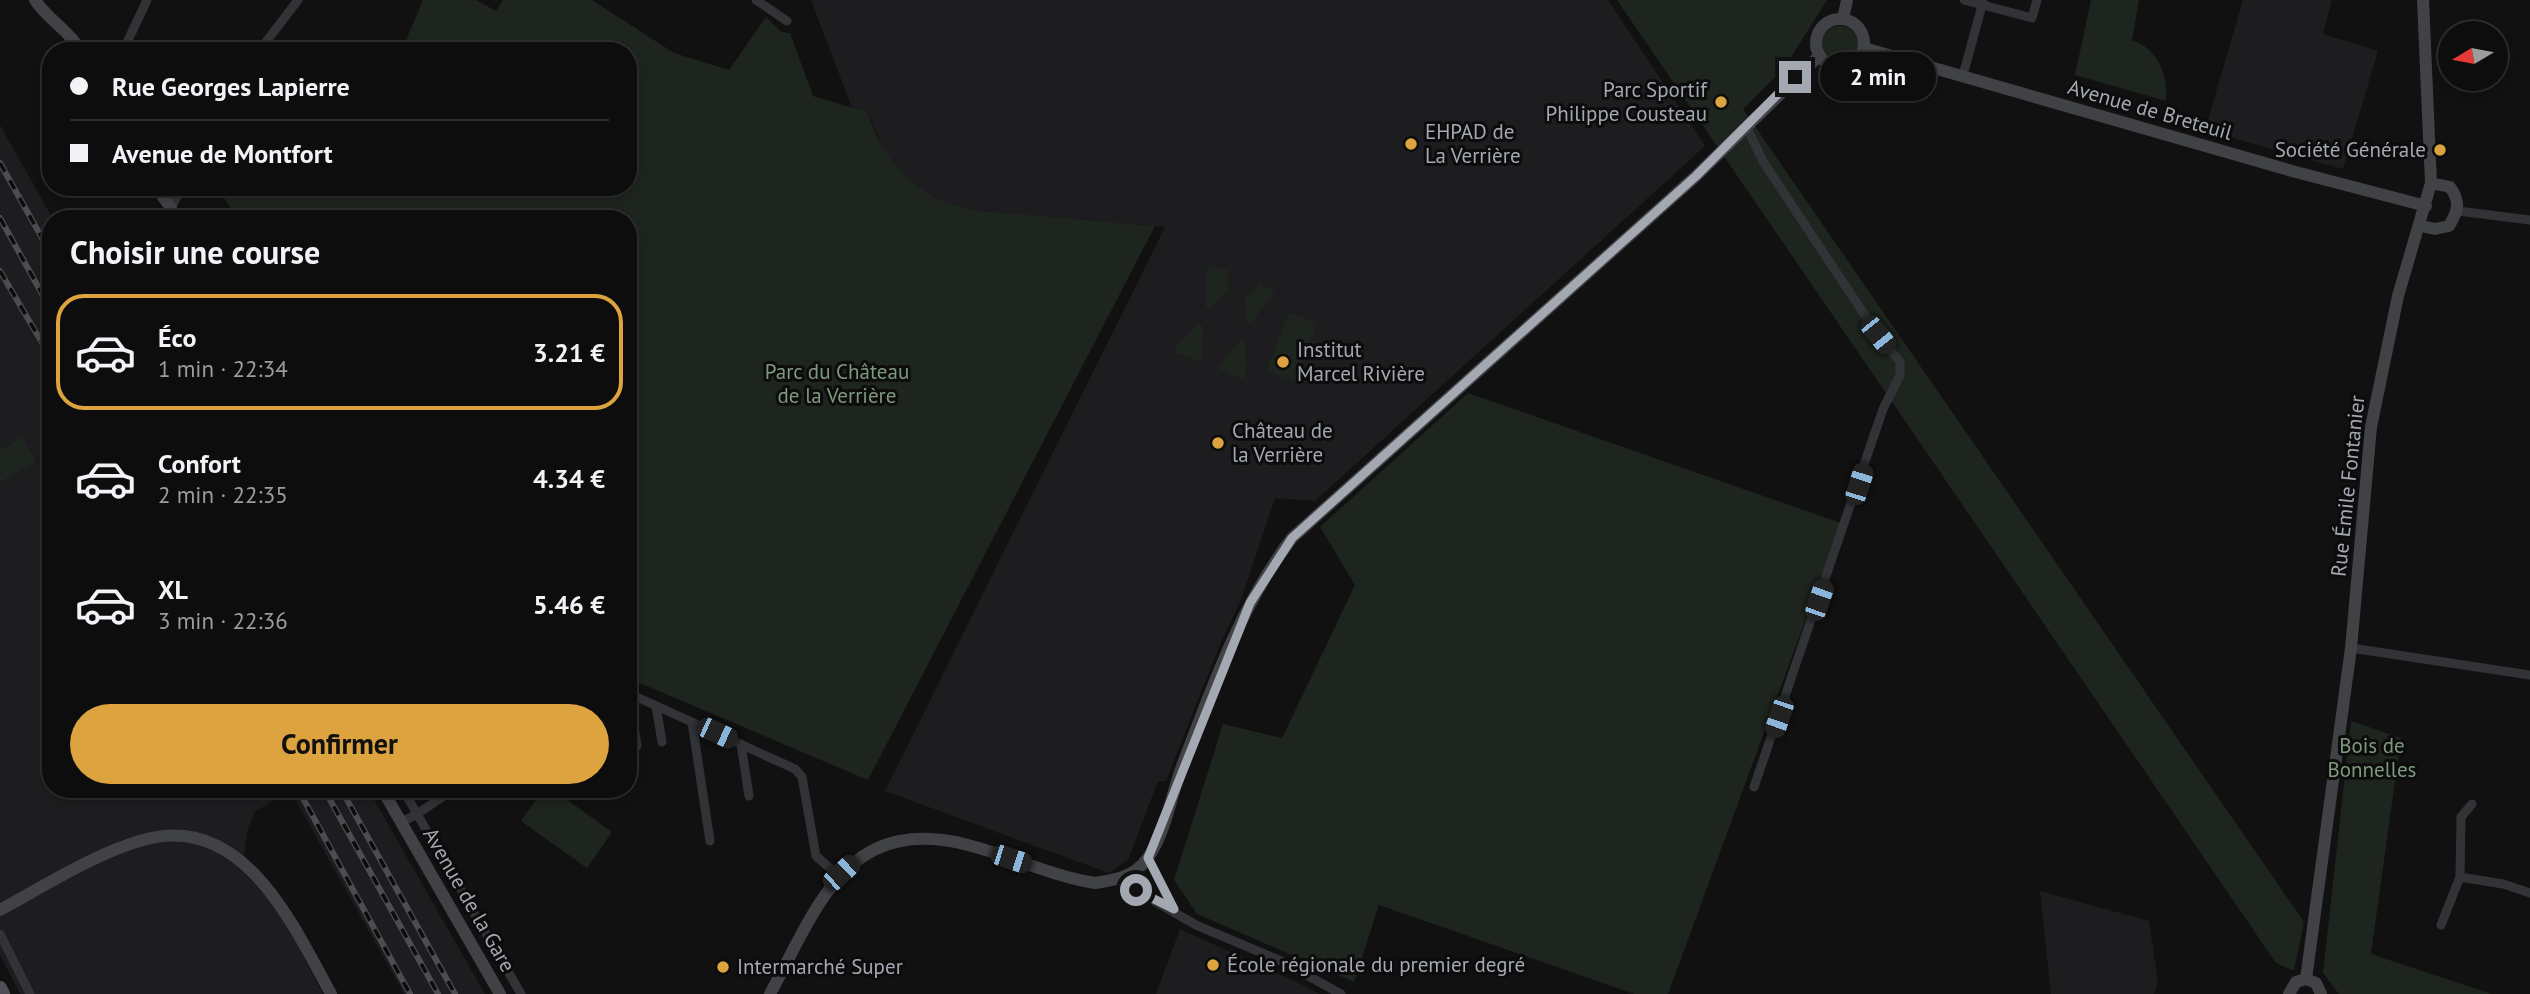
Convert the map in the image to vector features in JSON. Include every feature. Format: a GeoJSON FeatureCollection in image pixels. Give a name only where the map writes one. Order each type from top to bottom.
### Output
{"type":"FeatureCollection","features":[{"type":"Feature","properties":{"kind":"main road"},"geometry":{"type":"LineString","coordinates":[[0,988],[3,994]]}},
{"type":"Feature","properties":{"kind":"street"},"geometry":{"type":"LineString","coordinates":[[35,0],[47,18],[76,42]]}},
{"type":"Feature","properties":{"kind":"street"},"geometry":{"type":"LineString","coordinates":[[127,42],[147,0]]}},
{"type":"Feature","properties":{"kind":"street"},"geometry":{"type":"LineString","coordinates":[[266,42],[298,0]]}},
{"type":"Feature","properties":{"kind":"street"},"geometry":{"type":"LineString","coordinates":[[755,0],[787,21]]}},
{"type":"Feature","properties":{"kind":"street"},"geometry":{"type":"LineString","coordinates":[[1843,19],[1847,0]]}},
{"type":"Feature","properties":{"kind":"street"},"geometry":{"type":"LineString","coordinates":[[1964,0],[2032,18],[2036,0]]}},
{"type":"Feature","properties":{"kind":"street","name":"Rue Émile Fontanier"},"geometry":{"type":"LineString","coordinates":[[2306,979],[2351,648],[2371,427],[2398,296],[2427,206],[2431,183],[2423,0]]}},
{"type":"Feature","properties":{"kind":"street"},"geometry":{"type":"LineString","coordinates":[[1963,75],[1983,3]]}},
{"type":"Feature","properties":{"kind":"street"},"geometry":{"type":"LineString","coordinates":[[1843,19],[1850,21],[1862,32],[1864,48],[1861,56],[1848,66],[1832,66],[1819,56],[1816,47],[1818,33],[1828,22],[1843,19]]}},
{"type":"Feature","properties":{"kind":"street","name":"Avenue de Breteuil"},"geometry":{"type":"LineString","coordinates":[[1864,48],[2292,171],[2427,206]]}},
{"type":"Feature","properties":{"kind":"street"},"geometry":{"type":"LineString","coordinates":[[769,994],[820,902],[841,873],[876,848],[926,839],[967,845],[1096,883],[1118,880],[1148,858],[1250,603],[1292,538],[1747,128],[1819,56]]}},
{"type":"Feature","properties":{"kind":"street"},"geometry":{"type":"LineString","coordinates":[[1747,128],[1763,163],[1878,335],[1900,362],[1900,375],[1883,409],[1754,787]]}},
{"type":"Feature","properties":{"kind":"street"},"geometry":{"type":"LineString","coordinates":[[2421,226],[2434,229],[2449,226],[2458,211],[2457,197],[2450,187],[2431,183]]}},
{"type":"Feature","properties":{"kind":"street"},"geometry":{"type":"LineString","coordinates":[[2458,211],[2530,220]]}},
{"type":"Feature","properties":{"kind":"street"},"geometry":{"type":"LineString","coordinates":[[2351,648],[2530,675]]}},
{"type":"Feature","properties":{"kind":"street"},"geometry":{"type":"LineString","coordinates":[[637,697],[795,769],[802,777],[820,861],[841,873]]}},
{"type":"Feature","properties":{"kind":"street"},"geometry":{"type":"LineString","coordinates":[[656,706],[662,742]]}},
{"type":"Feature","properties":{"kind":"street"},"geometry":{"type":"LineString","coordinates":[[692,722],[710,841]]}},
{"type":"Feature","properties":{"kind":"street"},"geometry":{"type":"LineString","coordinates":[[741,744],[749,796]]}},
{"type":"Feature","properties":{"kind":"street","name":"Avenue de la Gare"},"geometry":{"type":"LineString","coordinates":[[387,798],[500,994]]}},
{"type":"Feature","properties":{"kind":"street"},"geometry":{"type":"LineString","coordinates":[[409,798],[521,994]]}},
{"type":"Feature","properties":{"kind":"street"},"geometry":{"type":"LineString","coordinates":[[402,822],[441,798]]}},
{"type":"Feature","properties":{"kind":"street"},"geometry":{"type":"LineString","coordinates":[[2441,925],[2460,877],[2461,817],[2472,804]]}},
{"type":"Feature","properties":{"kind":"street"},"geometry":{"type":"LineString","coordinates":[[0,910],[114,851],[146,839],[174,836],[205,841],[239,857],[257,875],[290,920],[331,994]]}},
{"type":"Feature","properties":{"kind":"street"},"geometry":{"type":"LineString","coordinates":[[1148,858],[1174,909]]}},
{"type":"Feature","properties":{"kind":"street"},"geometry":{"type":"LineString","coordinates":[[2460,877],[2503,884],[2530,893]]}},
{"type":"Feature","properties":{"kind":"street"},"geometry":{"type":"LineString","coordinates":[[1118,880],[1174,909],[1196,925],[1280,961],[1341,994]]}},
{"type":"Feature","properties":{"kind":"street"},"geometry":{"type":"LineString","coordinates":[[0,934],[30,994]]}},
{"type":"Feature","properties":{"kind":"street"},"geometry":{"type":"LineString","coordinates":[[2289,994],[2296,982],[2306,979],[2316,984],[2321,994]]}},
{"type":"Feature","properties":{"kind":"shaded area","name":"Institut Marcel Rivière"},"geometry":{"type":"Polygon","coordinates":[[[811,0],[1608,0],[1705,146],[1315,501],[1275,498],[1241,600],[1221,642],[1166,781],[1158,781],[1128,860],[1109,873],[885,791],[1165,227],[972,210],[950,205],[915,187],[888,158],[867,112],[852,108],[811,0]]]}},
{"type":"Feature","properties":{"kind":"shaded area"},"geometry":{"type":"Polygon","coordinates":[[[2243,0],[2332,0],[2323,34],[2378,51],[2343,169],[2205,130],[2243,0]]]}},
{"type":"Feature","properties":{"kind":"shaded area"},"geometry":{"type":"Polygon","coordinates":[[[0,125],[48,210],[42,210],[42,798],[277,798],[255,812],[248,828],[242,867],[282,916],[323,994],[20,994],[0,955],[0,125]]]}},
{"type":"Feature","properties":{"kind":"shaded area"},"geometry":{"type":"Polygon","coordinates":[[[294,798],[373,798],[485,994],[404,994],[294,798]]]}},
{"type":"Feature","properties":{"kind":"shaded area"},"geometry":{"type":"Polygon","coordinates":[[[2040,891],[2149,921],[2158,982],[2154,994],[2051,994],[2040,891]]]}},
{"type":"Feature","properties":{"kind":"shaded area","name":"École régionale du premier degré"},"geometry":{"type":"Polygon","coordinates":[[[1180,929],[1307,987],[1319,994],[1156,994],[1180,929]]]}},
{"type":"Feature","properties":{"kind":"green space","name":"Parc du Château de la Verrière"},"geometry":{"type":"Polygon","coordinates":[[[423,0],[476,0],[496,11],[503,0],[592,0],[674,53],[729,70],[766,17],[781,32],[790,33],[813,96],[867,112],[894,163],[919,188],[935,197],[972,210],[1155,226],[868,780],[637,682],[637,210],[233,210],[223,196],[637,196],[637,42],[405,42],[423,0]]]}},
{"type":"Feature","properties":{"kind":"green space"},"geometry":{"type":"Polygon","coordinates":[[[1617,0],[1827,0],[1785,67],[1743,109],[2304,922],[2294,971],[2276,963],[1617,0]]]}},
{"type":"Feature","properties":{"kind":"green space"},"geometry":{"type":"Polygon","coordinates":[[[2091,0],[2139,0],[2132,40],[2149,50],[2160,64],[2165,81],[2166,101],[2075,75],[2091,0]]]}},
{"type":"Feature","properties":{"kind":"green space"},"geometry":{"type":"Polygon","coordinates":[[[1840,26],[1853,32],[1859,45],[1853,58],[1840,64],[1827,58],[1821,45],[1827,32],[1840,26]]]}},
{"type":"Feature","properties":{"kind":"green space"},"geometry":{"type":"Polygon","coordinates":[[[1211,265],[1229,271],[1226,280],[1230,289],[1209,309],[1206,307],[1206,272],[1211,265]]]}},
{"type":"Feature","properties":{"kind":"green space"},"geometry":{"type":"Polygon","coordinates":[[[1259,282],[1275,292],[1251,323],[1246,321],[1245,296],[1253,293],[1259,282]]]}},
{"type":"Feature","properties":{"kind":"green space"},"geometry":{"type":"Polygon","coordinates":[[[1289,312],[1317,323],[1295,382],[1266,371],[1289,312]]]}},
{"type":"Feature","properties":{"kind":"green space"},"geometry":{"type":"Polygon","coordinates":[[[1198,324],[1203,326],[1202,356],[1199,361],[1175,352],[1177,345],[1198,324]]]}},
{"type":"Feature","properties":{"kind":"green space"},"geometry":{"type":"Polygon","coordinates":[[[1241,339],[1245,341],[1246,371],[1243,379],[1219,369],[1241,339]]]}},
{"type":"Feature","properties":{"kind":"green space"},"geometry":{"type":"Polygon","coordinates":[[[1468,393],[1841,523],[1668,994],[1634,994],[1379,905],[1354,982],[1197,914],[1174,880],[1223,724],[1282,738],[1355,585],[1320,527],[1468,393]]]}},
{"type":"Feature","properties":{"kind":"green space"},"geometry":{"type":"Polygon","coordinates":[[[23,437],[36,462],[0,482],[0,450],[23,437]]]}},
{"type":"Feature","properties":{"kind":"green space","name":"Bois de Bonnelles"},"geometry":{"type":"Polygon","coordinates":[[[2351,721],[2401,738],[2371,954],[2492,994],[2339,994],[2323,973],[2351,721]]]}},
{"type":"Feature","properties":{"kind":"green space"},"geometry":{"type":"Polygon","coordinates":[[[537,798],[565,798],[612,832],[587,868],[521,821],[537,798]]]}},
{"type":"Feature","properties":{"kind":"railway"},"geometry":{"type":"LineString","coordinates":[[0,163],[42,238]]}},
{"type":"Feature","properties":{"kind":"railway"},"geometry":{"type":"LineString","coordinates":[[0,218],[42,294]]}},
{"type":"Feature","properties":{"kind":"railway"},"geometry":{"type":"LineString","coordinates":[[0,271],[42,343]]}},
{"type":"Feature","properties":{"kind":"railway"},"geometry":{"type":"LineString","coordinates":[[303,798],[410,994]]}},
{"type":"Feature","properties":{"kind":"railway"},"geometry":{"type":"LineString","coordinates":[[329,798],[438,994]]}},
{"type":"Feature","properties":{"kind":"railway"},"geometry":{"type":"LineString","coordinates":[[346,798],[455,994]]}},
{"type":"Feature","properties":{"kind":"place","name":"Parc Sportif Philippe Cousteau"},"geometry":{"type":"Point","coordinates":[1721,102]}},
{"type":"Feature","properties":{"kind":"place","name":"EHPAD de La Verrière"},"geometry":{"type":"Point","coordinates":[1411,144]}},
{"type":"Feature","properties":{"kind":"place","name":"Société Générale"},"geometry":{"type":"Point","coordinates":[2440,150]}},
{"type":"Feature","properties":{"kind":"place","name":"Institut Marcel Rivière"},"geometry":{"type":"Point","coordinates":[1283,362]}},
{"type":"Feature","properties":{"kind":"place","name":"Château de la Verrière"},"geometry":{"type":"Point","coordinates":[1218,443]}},
{"type":"Feature","properties":{"kind":"place","name":"École régionale du premier degré"},"geometry":{"type":"Point","coordinates":[1213,965]}},
{"type":"Feature","properties":{"kind":"place","name":"Intermarché Super"},"geometry":{"type":"Point","coordinates":[723,967]}},
{"type":"Feature","properties":{"kind":"route"},"geometry":{"type":"LineString","coordinates":[[1136,890],[1174,909],[1148,858],[1235,635],[1261,583],[1292,538],[1696,176],[1747,128],[1795,77]]}}]}
